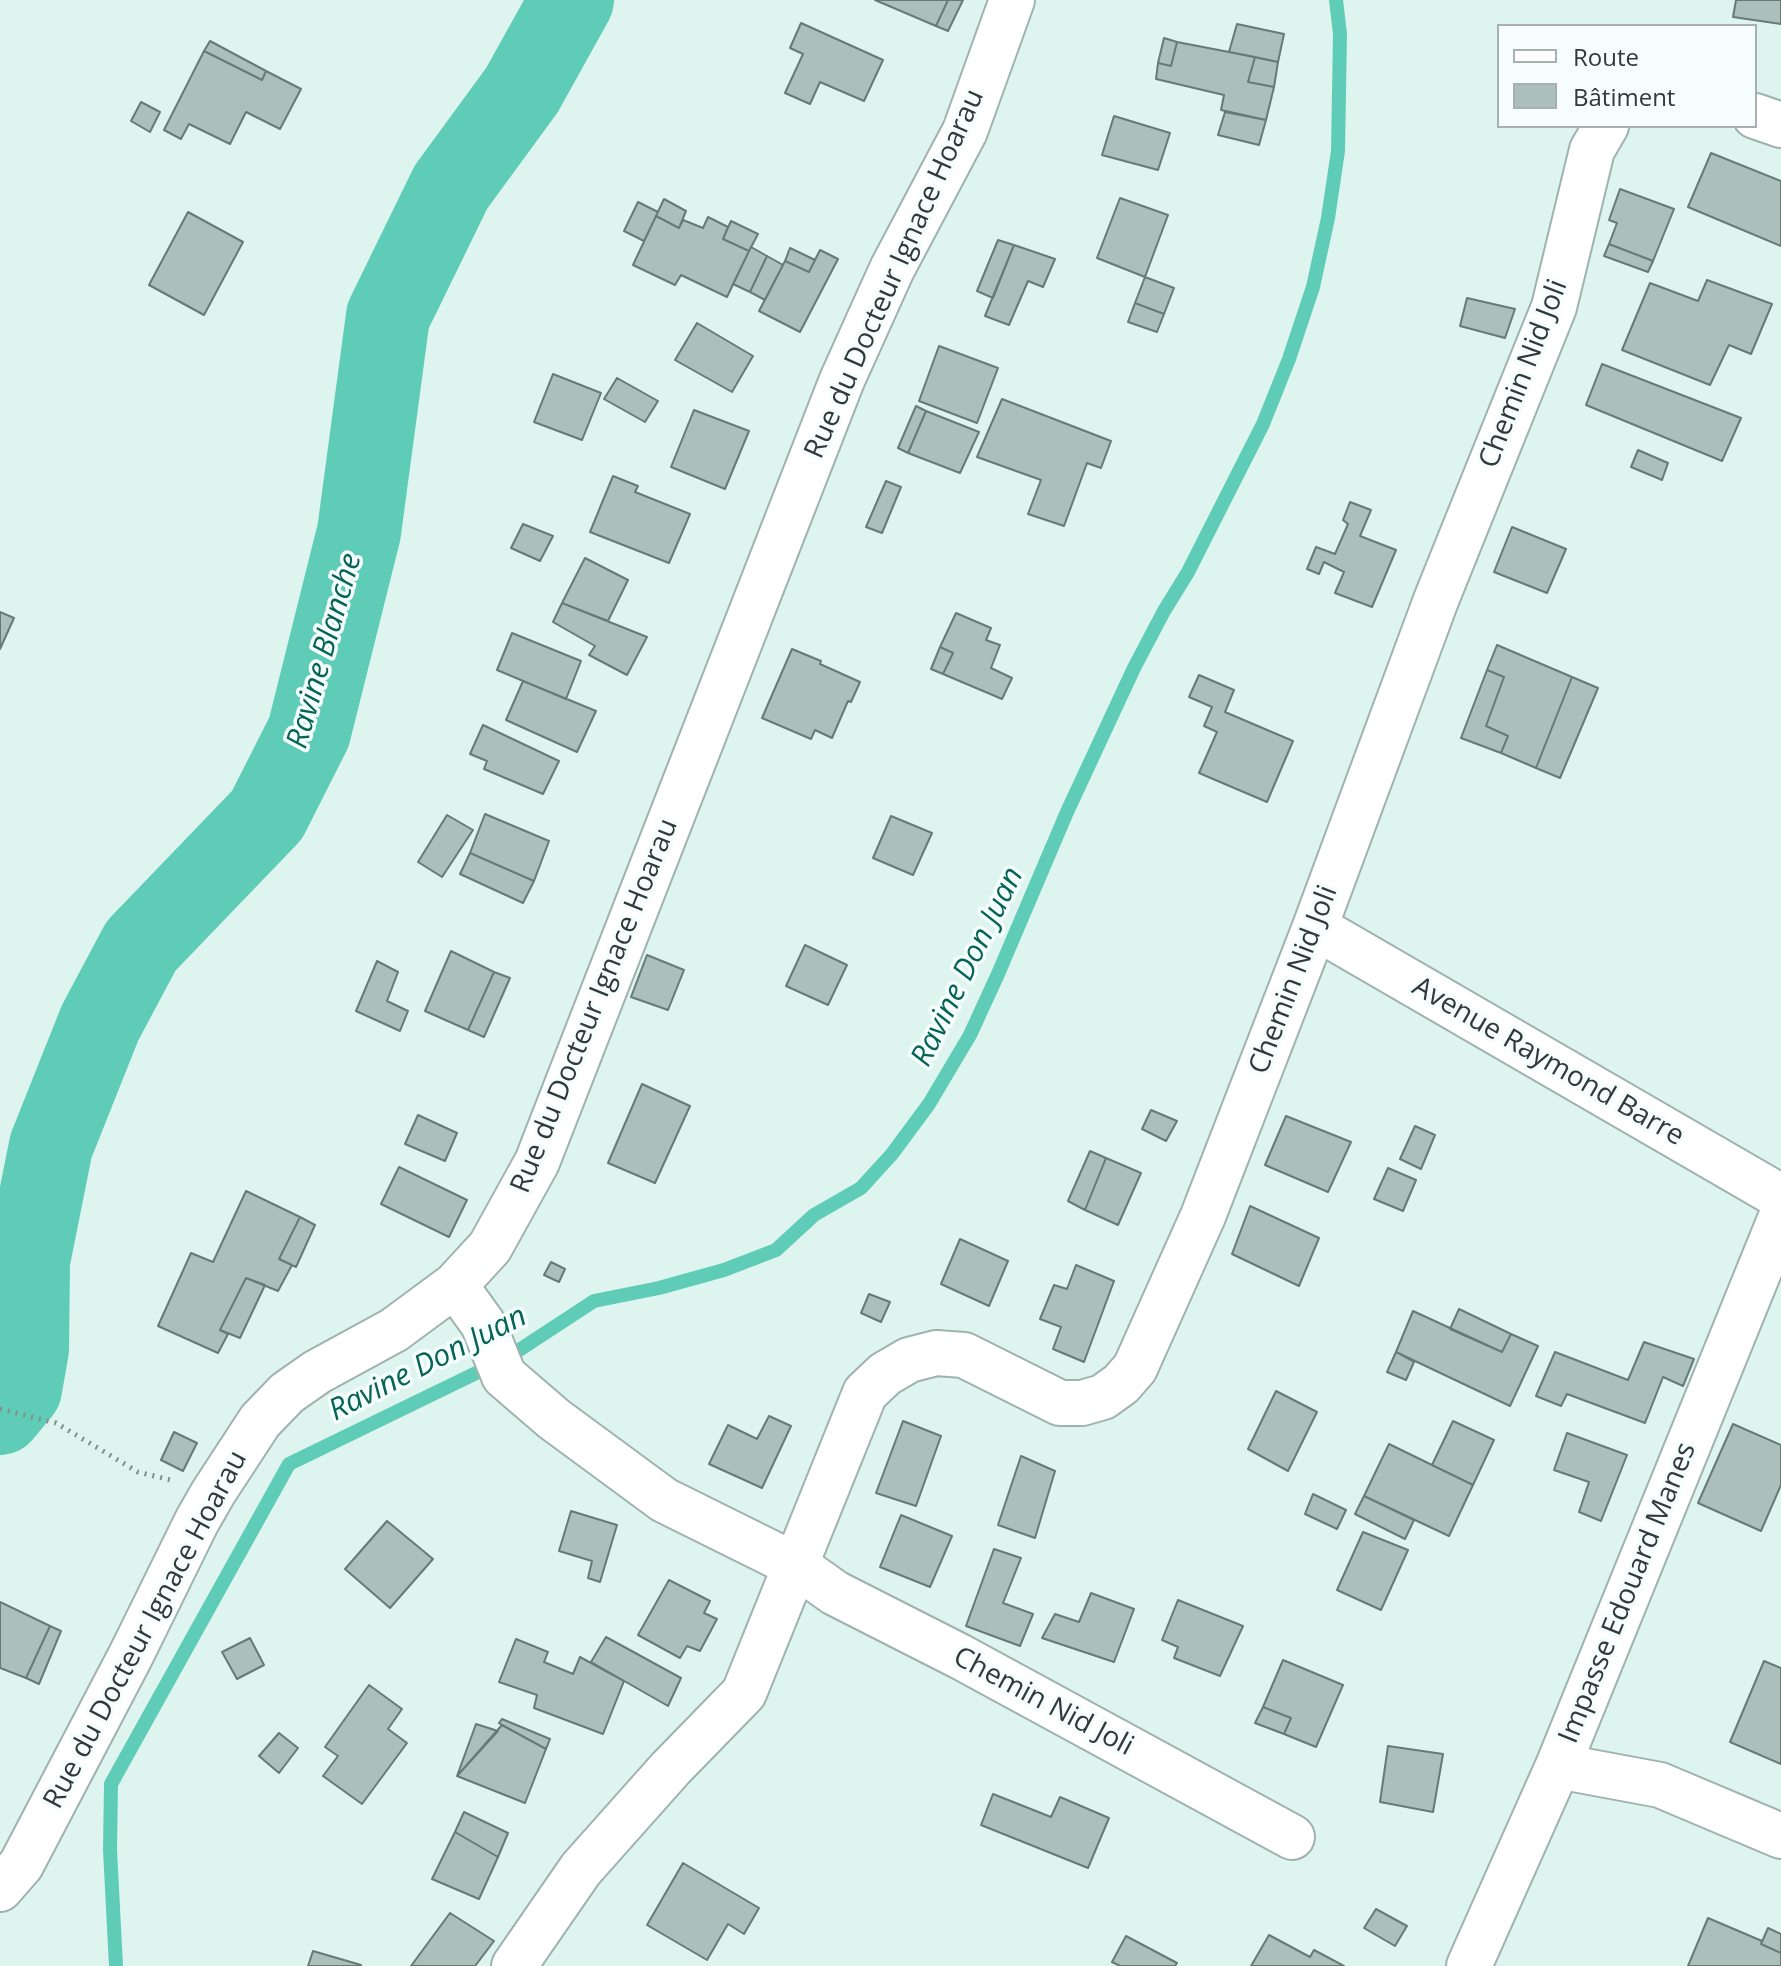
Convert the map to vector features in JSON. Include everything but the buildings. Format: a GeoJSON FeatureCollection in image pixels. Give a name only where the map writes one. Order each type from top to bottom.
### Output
{"type":"FeatureCollection","features":[{"type":"Feature","properties":{"kind":"street","name":"Rue du Docteur Ignace Hoarau"},"geometry":{"type":"LineString","coordinates":[[0,1889],[21,1865],[205,1507],[260,1421],[287,1393],[317,1372],[394,1330],[455,1285],[490,1247],[537,1162],[842,380],[892,269],[965,131],[1012,0]]}},
{"type":"Feature","properties":{"kind":"street"},"geometry":{"type":"LineString","coordinates":[[1757,117],[1781,125]]}},
{"type":"Feature","properties":{"kind":"street","name":"Chemin Nid Joli"},"geometry":{"type":"LineString","coordinates":[[514,1966],[581,1869],[670,1769],[744,1693],[865,1393],[885,1374],[909,1360],[936,1353],[964,1355],[1060,1403],[1082,1403],[1103,1397],[1121,1384],[1135,1368],[1203,1216],[1315,927],[1436,600],[1554,307],[1592,150],[1605,128]]}},
{"type":"Feature","properties":{"kind":"street","name":"Avenue Raymond Barre"},"geometry":{"type":"LineString","coordinates":[[1315,927],[1781,1197]]}},
{"type":"Feature","properties":{"kind":"street","name":"Impasse Edouard Manes"},"geometry":{"type":"LineString","coordinates":[[1469,1966],[1558,1766],[1781,1217]]}},
{"type":"Feature","properties":{"kind":"street","name":"Chemin Nid Joli"},"geometry":{"type":"LineString","coordinates":[[455,1285],[483,1324],[504,1376],[554,1419],[664,1500],[797,1566],[835,1593],[961,1657],[1292,1837]]}},
{"type":"Feature","properties":{"kind":"street"},"geometry":{"type":"LineString","coordinates":[[1558,1766],[1660,1785],[1781,1836]]}},
{"type":"Feature","properties":{"kind":"path"},"geometry":{"type":"LineString","coordinates":[[0,1409],[56,1423],[138,1472],[205,1507]]}},
{"type":"Feature","properties":{"kind":"waterway","name":"Ravine Blanche"},"geometry":{"type":"LineString","coordinates":[[0,1413],[20,1389],[27,1349],[28,1261],[51,1146],[100,1023],[141,946],[267,815],[309,732],[359,532],[388,316],[451,187],[522,90],[572,0]]}},
{"type":"Feature","properties":{"kind":"waterway","name":"Ravine Don Juan"},"geometry":{"type":"LineString","coordinates":[[116,1966],[110,1850],[111,1784],[289,1464],[507,1358],[594,1301],[659,1288],[724,1270],[776,1250],[814,1215],[861,1188],[892,1154],[929,1104],[970,1035],[1067,812],[1134,668],[1188,572],[1263,424],[1289,359],[1313,287],[1338,151],[1340,34],[1336,0]]}}]}
